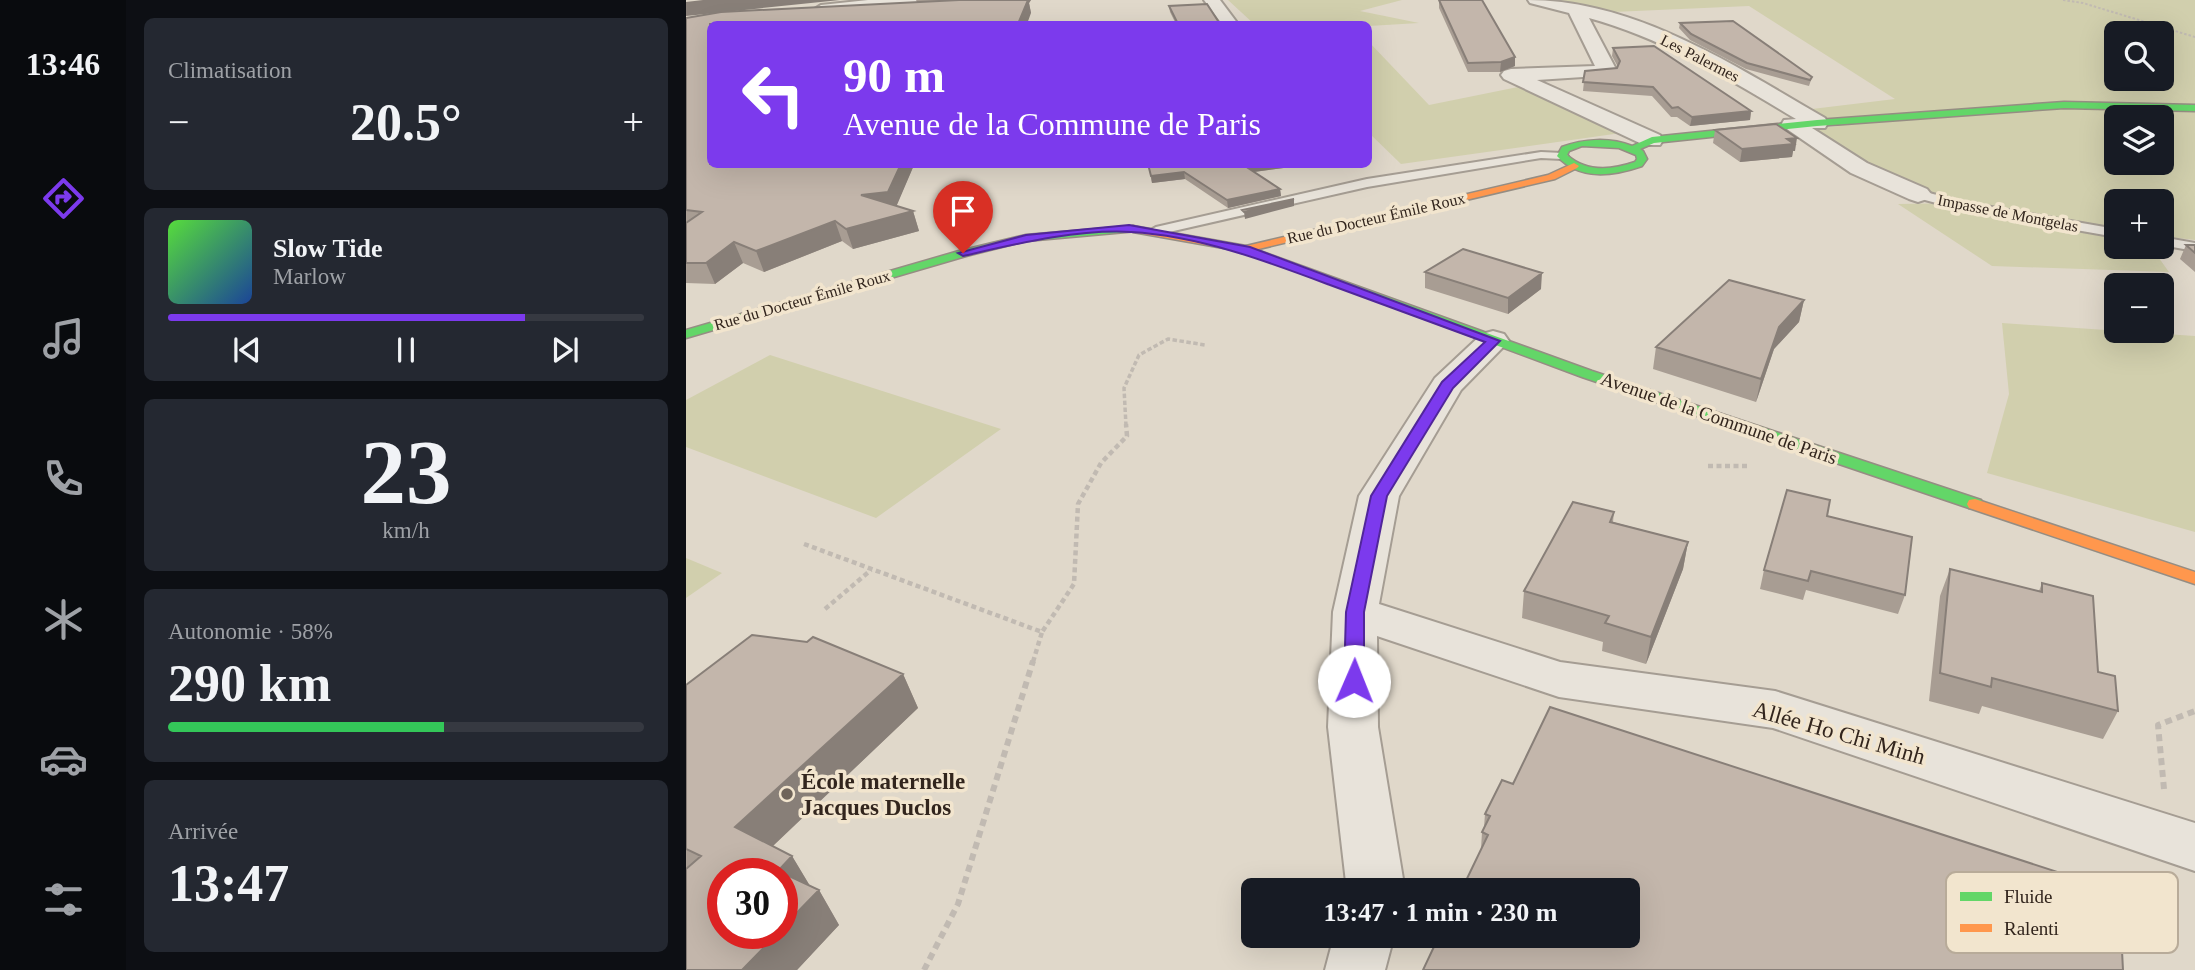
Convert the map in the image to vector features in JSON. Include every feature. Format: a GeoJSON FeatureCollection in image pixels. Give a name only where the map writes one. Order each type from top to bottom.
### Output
{"type":"FeatureCollection","features":[{"type":"Feature","properties":{"kind":"street"},"geometry":{"type":"LineString","coordinates":[[1212,0],[1228,21]]}},
{"type":"Feature","properties":{"kind":"street","name":"Les Palermes"},"geometry":{"type":"LineString","coordinates":[[1536,0],[1623,23],[1682,46],[1817,123]]}},
{"type":"Feature","properties":{"kind":"street"},"geometry":{"type":"LineString","coordinates":[[808,14],[917,5]]}},
{"type":"Feature","properties":{"kind":"street"},"geometry":{"type":"LineString","coordinates":[[1576,10],[1607,71],[1511,75],[1652,140]]}},
{"type":"Feature","properties":{"kind":"street"},"geometry":{"type":"LineString","coordinates":[[1633,149],[1652,140],[1817,123],[2064,105],[2195,108]]}},
{"type":"Feature","properties":{"kind":"street","name":"Impasse de Montgelas"},"geometry":{"type":"LineString","coordinates":[[1792,125],[1859,168],[1918,194]]}},
{"type":"Feature","properties":{"kind":"street","name":"Rue du Docteur Émile Roux"},"geometry":{"type":"LineString","coordinates":[[686,334],[963,253],[1026,238],[1129,228],[1246,249],[1550,177],[1568,161],[1565,149],[1581,143],[1608,143],[1633,149]]}},
{"type":"Feature","properties":{"kind":"street"},"geometry":{"type":"LineString","coordinates":[[1568,161],[1600,171],[1627,169],[1639,164],[1642,159],[1640,153],[1633,149]]}},
{"type":"Feature","properties":{"kind":"street","name":"Avenue de la Commune de Paris"},"geometry":{"type":"LineString","coordinates":[[1246,249],[1493,341],[2195,578]]}},
{"type":"Feature","properties":{"kind":"street"},"geometry":{"type":"LineString","coordinates":[[1374,878],[1353,727],[1355,612],[1379,496],[1447,385],[1493,341]]}},
{"type":"Feature","properties":{"kind":"street","name":"Allée Ho Chi Minh"},"geometry":{"type":"LineString","coordinates":[[1355,612],[1559,679],[1775,710],[2183,843]]}},
{"type":"Feature","properties":{"kind":"street"},"geometry":{"type":"LineString","coordinates":[[1355,970],[1361,948]]}},
{"type":"Feature","properties":{"kind":"lane"},"geometry":{"type":"LineString","coordinates":[[1156,231],[1367,183],[1541,155],[1568,161]]}},
{"type":"Feature","properties":{"kind":"lane","name":"Impasse de Montgelas"},"geometry":{"type":"LineString","coordinates":[[1918,194],[1962,206],[2104,231]]}},
{"type":"Feature","properties":{"kind":"lane"},"geometry":{"type":"LineString","coordinates":[[2174,243],[2195,247]]}},
{"type":"Feature","properties":{"kind":"path"},"geometry":{"type":"LineString","coordinates":[[2063,0],[2083,3],[2195,37]]}},
{"type":"Feature","properties":{"kind":"path"},"geometry":{"type":"LineString","coordinates":[[924,970],[958,904],[1042,632],[1074,584],[1078,504],[1101,463],[1127,436],[1124,388],[1139,355],[1168,339],[1205,345]]}},
{"type":"Feature","properties":{"kind":"path"},"geometry":{"type":"LineString","coordinates":[[804,544],[1042,632]]}},
{"type":"Feature","properties":{"kind":"path"},"geometry":{"type":"LineString","coordinates":[[825,609],[872,569]]}},
{"type":"Feature","properties":{"kind":"path"},"geometry":{"type":"LineString","coordinates":[[2183,843],[2158,725],[2195,711]]}},
{"type":"Feature","properties":{"kind":"shaded area"},"geometry":{"type":"Polygon","coordinates":[[[1228,0],[1402,0],[1360,11],[1419,23],[1372,26],[1372,21],[1251,21],[1228,0]]]}},
{"type":"Feature","properties":{"kind":"shaded area"},"geometry":{"type":"Polygon","coordinates":[[[1557,0],[2195,0],[2195,240],[2174,238],[2174,189],[2104,189],[2104,259],[2160,259],[2169,272],[1992,266],[1898,204],[1961,203],[1891,178],[1813,129],[1839,126],[1812,109],[1895,99],[1749,6],[1613,12],[1557,0]]]}},
{"type":"Feature","properties":{"kind":"shaded area"},"geometry":{"type":"Polygon","coordinates":[[[1372,45],[1429,105],[1518,87],[1621,133],[1401,164],[1372,136],[1372,45]]]}},
{"type":"Feature","properties":{"kind":"shaded area"},"geometry":{"type":"Polygon","coordinates":[[[2002,323],[2104,330],[2104,343],[2174,343],[2174,335],[2195,336],[2195,532],[1987,473],[2009,394],[2002,323]]]}},
{"type":"Feature","properties":{"kind":"shaded area"},"geometry":{"type":"Polygon","coordinates":[[[770,355],[1001,429],[876,518],[686,447],[686,400],[770,355]]]}},
{"type":"Feature","properties":{"kind":"shaded area"},"geometry":{"type":"Polygon","coordinates":[[[686,558],[722,573],[686,598],[686,558]]]}},
{"type":"Feature","properties":{"kind":"building"},"geometry":{"type":"Polygon","coordinates":[[[959,0],[1028,0],[1019,21],[707,21],[707,168],[899,168],[888,192],[861,195],[913,211],[846,229],[835,221],[756,251],[734,242],[706,263],[686,263],[686,223],[702,212],[686,210],[686,18],[721,12],[959,0]]]}},
{"type":"Feature","properties":{"kind":"building"},"geometry":{"type":"Polygon","coordinates":[[[1439,0],[1482,0],[1515,57],[1501,62],[1468,63],[1439,0]]]}},
{"type":"Feature","properties":{"kind":"building"},"geometry":{"type":"Polygon","coordinates":[[[1207,4],[1218,21],[1176,21],[1169,6],[1207,4]]]}},
{"type":"Feature","properties":{"kind":"building"},"geometry":{"type":"Polygon","coordinates":[[[1733,21],[1812,77],[1810,80],[1747,63],[1691,34],[1680,23],[1733,21]]]}},
{"type":"Feature","properties":{"kind":"building"},"geometry":{"type":"Polygon","coordinates":[[[1654,46],[1751,111],[1692,117],[1678,107],[1672,108],[1653,87],[1583,82],[1585,71],[1617,68],[1620,61],[1613,48],[1654,46]]]}},
{"type":"Feature","properties":{"kind":"building"},"geometry":{"type":"Polygon","coordinates":[[[1776,124],[1797,138],[1787,139],[1794,144],[1742,149],[1715,130],[1776,124]]]}},
{"type":"Feature","properties":{"kind":"building"},"geometry":{"type":"Polygon","coordinates":[[[1149,168],[1248,168],[1280,189],[1227,200],[1184,172],[1151,176],[1149,168]]]}},
{"type":"Feature","properties":{"kind":"building"},"geometry":{"type":"Polygon","coordinates":[[[1294,199],[1244,212],[1242,210],[1294,199]]]}},
{"type":"Feature","properties":{"kind":"building"},"geometry":{"type":"Polygon","coordinates":[[[2186,245],[2195,245],[2195,253],[2186,245]]]}},
{"type":"Feature","properties":{"kind":"building"},"geometry":{"type":"Polygon","coordinates":[[[1463,249],[1542,273],[1508,298],[1425,272],[1463,249]]]}},
{"type":"Feature","properties":{"kind":"building"},"geometry":{"type":"Polygon","coordinates":[[[1729,280],[1804,300],[1779,327],[1761,379],[1656,347],[1729,280]]]}},
{"type":"Feature","properties":{"kind":"building"},"geometry":{"type":"Polygon","coordinates":[[[1787,490],[1830,500],[1827,516],[1912,537],[1905,595],[1811,571],[1808,581],[1764,570],[1787,490]]]}},
{"type":"Feature","properties":{"kind":"building"},"geometry":{"type":"Polygon","coordinates":[[[1573,502],[1614,512],[1610,522],[1688,542],[1651,637],[1605,623],[1609,616],[1524,591],[1573,502]]]}},
{"type":"Feature","properties":{"kind":"building"},"geometry":{"type":"Polygon","coordinates":[[[1950,569],[2042,592],[2042,583],[2093,596],[2098,672],[2115,676],[2118,711],[1992,678],[1991,687],[1940,673],[1950,569]]]}},
{"type":"Feature","properties":{"kind":"building"},"geometry":{"type":"Polygon","coordinates":[[[752,635],[807,642],[813,637],[903,674],[735,827],[792,856],[790,858],[707,858],[707,949],[762,949],[742,970],[686,970],[686,869],[701,856],[686,849],[686,685],[752,635]]]}},
{"type":"Feature","properties":{"kind":"building"},"geometry":{"type":"Polygon","coordinates":[[[1550,707],[2057,872],[1946,872],[1946,953],[2122,953],[2123,970],[1423,970],[1433,948],[1640,948],[1640,878],[1467,878],[1488,835],[1482,832],[1490,816],[1485,814],[1502,780],[1513,784],[1550,707]]]}},
{"type":"Feature","properties":{"kind":"building"},"geometry":{"type":"Polygon","coordinates":[[[798,880],[819,890],[798,912],[798,880]]]}},
{"type":"Feature","properties":{"kind":"traffic: fast"},"geometry":{"type":"LineString","coordinates":[[1633,149],[1652,140],[1817,123],[2064,105],[2195,108]]}},
{"type":"Feature","properties":{"kind":"traffic: fast"},"geometry":{"type":"LineString","coordinates":[[1581,143],[1621,145],[1640,153],[1642,159],[1639,164],[1619,170],[1588,171],[1562,156],[1565,149],[1581,143]]}},
{"type":"Feature","properties":{"kind":"traffic: fast"},"geometry":{"type":"LineString","coordinates":[[686,334],[963,253],[1026,238],[1133,229]]}},
{"type":"Feature","properties":{"kind":"traffic: fast"},"geometry":{"type":"LineString","coordinates":[[1246,249],[1587,374],[1975,504]]}},
{"type":"Feature","properties":{"kind":"traffic: slow"},"geometry":{"type":"LineString","coordinates":[[1133,229],[1246,249],[1551,177],[1574,166]]}},
{"type":"Feature","properties":{"kind":"traffic: slow"},"geometry":{"type":"LineString","coordinates":[[1975,504],[2195,578]]}},
{"type":"Feature","properties":{"kind":"place","name":"École maternelle Jacques Duclos"},"geometry":{"type":"Point","coordinates":[787,794]}},
{"type":"Feature","properties":{"kind":"route"},"geometry":{"type":"LineString","coordinates":[[963,253],[1026,238],[1060,234],[1129,228],[1156,231],[1246,249],[1493,341],[1447,385],[1379,496],[1355,612],[1354,681]]}}]}
